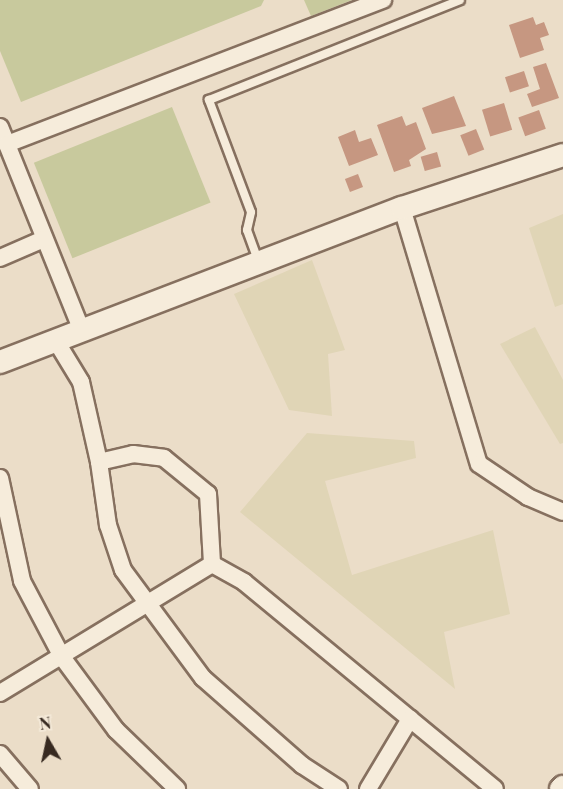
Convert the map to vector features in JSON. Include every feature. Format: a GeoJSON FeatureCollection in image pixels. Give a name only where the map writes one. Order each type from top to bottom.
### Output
{"type":"FeatureCollection","features":[{"type":"Feature","properties":{"kind":"street"},"geometry":{"type":"LineString","coordinates":[[7,144],[383,0]]}},
{"type":"Feature","properties":{"kind":"street"},"geometry":{"type":"LineString","coordinates":[[0,127],[82,331]]}},
{"type":"Feature","properties":{"kind":"street"},"geometry":{"type":"LineString","coordinates":[[0,362],[402,208],[563,155]]}},
{"type":"Feature","properties":{"kind":"street"},"geometry":{"type":"LineString","coordinates":[[402,208],[479,464],[528,497],[563,512]]}},
{"type":"Feature","properties":{"kind":"street"},"geometry":{"type":"LineString","coordinates":[[0,258],[44,239]]}},
{"type":"Feature","properties":{"kind":"street"},"geometry":{"type":"LineString","coordinates":[[56,341],[81,382],[99,462],[108,525],[123,570],[146,605],[203,678],[302,765],[339,789]]}},
{"type":"Feature","properties":{"kind":"street"},"geometry":{"type":"LineString","coordinates":[[99,462],[133,454],[164,458],[208,494],[212,564]]}},
{"type":"Feature","properties":{"kind":"street"},"geometry":{"type":"LineString","coordinates":[[0,478],[22,581],[63,657],[117,730],[177,789]]}},
{"type":"Feature","properties":{"kind":"street"},"geometry":{"type":"LineString","coordinates":[[0,693],[63,657],[212,564]]}},
{"type":"Feature","properties":{"kind":"street"},"geometry":{"type":"LineString","coordinates":[[212,564],[244,582],[410,719],[485,786]]}},
{"type":"Feature","properties":{"kind":"street"},"geometry":{"type":"LineString","coordinates":[[368,789],[410,719]]}},
{"type":"Feature","properties":{"kind":"street"},"geometry":{"type":"LineString","coordinates":[[0,754],[30,789]]}},
{"type":"Feature","properties":{"kind":"lane"},"geometry":{"type":"LineString","coordinates":[[259,263],[247,230],[251,212],[209,100],[459,0]]}},
{"type":"Feature","properties":{"kind":"shaded area"},"geometry":{"type":"Polygon","coordinates":[[[563,214],[563,304],[555,307],[529,228],[563,214]]]}},
{"type":"Feature","properties":{"kind":"shaded area"},"geometry":{"type":"Polygon","coordinates":[[[312,260],[345,350],[328,354],[332,416],[289,410],[234,294],[312,260]]]}},
{"type":"Feature","properties":{"kind":"shaded area"},"geometry":{"type":"Polygon","coordinates":[[[535,327],[563,380],[563,443],[560,444],[500,344],[535,327]]]}},
{"type":"Feature","properties":{"kind":"shaded area"},"geometry":{"type":"Polygon","coordinates":[[[307,433],[414,441],[416,458],[325,481],[352,575],[493,530],[510,614],[444,632],[455,689],[240,512],[307,433]]]}},
{"type":"Feature","properties":{"kind":"green space"},"geometry":{"type":"Polygon","coordinates":[[[0,0],[264,0],[261,6],[21,102],[0,51],[0,0]]]}},
{"type":"Feature","properties":{"kind":"green space"},"geometry":{"type":"Polygon","coordinates":[[[304,0],[352,0],[311,16],[304,0]]]}},
{"type":"Feature","properties":{"kind":"green space"},"geometry":{"type":"Polygon","coordinates":[[[172,107],[211,202],[72,258],[34,163],[172,107]]]}},
{"type":"Feature","properties":{"kind":"building"},"geometry":{"type":"Polygon","coordinates":[[[533,17],[536,25],[544,22],[549,35],[540,38],[544,50],[520,58],[509,25],[533,17]]]}},
{"type":"Feature","properties":{"kind":"building"},"geometry":{"type":"Polygon","coordinates":[[[546,63],[559,98],[532,107],[527,94],[540,89],[533,67],[546,63]]]}},
{"type":"Feature","properties":{"kind":"building"},"geometry":{"type":"Polygon","coordinates":[[[524,71],[529,86],[510,92],[505,77],[524,71]]]}},
{"type":"Feature","properties":{"kind":"building"},"geometry":{"type":"Polygon","coordinates":[[[454,96],[466,126],[432,134],[422,108],[454,96]]]}},
{"type":"Feature","properties":{"kind":"building"},"geometry":{"type":"Polygon","coordinates":[[[504,103],[512,130],[490,137],[482,110],[504,103]]]}},
{"type":"Feature","properties":{"kind":"building"},"geometry":{"type":"Polygon","coordinates":[[[539,110],[546,129],[525,136],[518,118],[539,110]]]}},
{"type":"Feature","properties":{"kind":"building"},"geometry":{"type":"Polygon","coordinates":[[[402,116],[406,126],[416,122],[426,149],[409,160],[411,166],[394,172],[377,125],[402,116]]]}},
{"type":"Feature","properties":{"kind":"building"},"geometry":{"type":"Polygon","coordinates":[[[476,129],[484,149],[468,156],[460,135],[476,129]]]}},
{"type":"Feature","properties":{"kind":"building"},"geometry":{"type":"Polygon","coordinates":[[[355,130],[359,142],[371,138],[378,155],[349,166],[338,137],[355,130]]]}},
{"type":"Feature","properties":{"kind":"building"},"geometry":{"type":"Polygon","coordinates":[[[437,152],[441,166],[425,171],[421,157],[437,152]]]}},
{"type":"Feature","properties":{"kind":"building"},"geometry":{"type":"Polygon","coordinates":[[[358,174],[363,187],[350,192],[345,179],[358,174]]]}}]}
